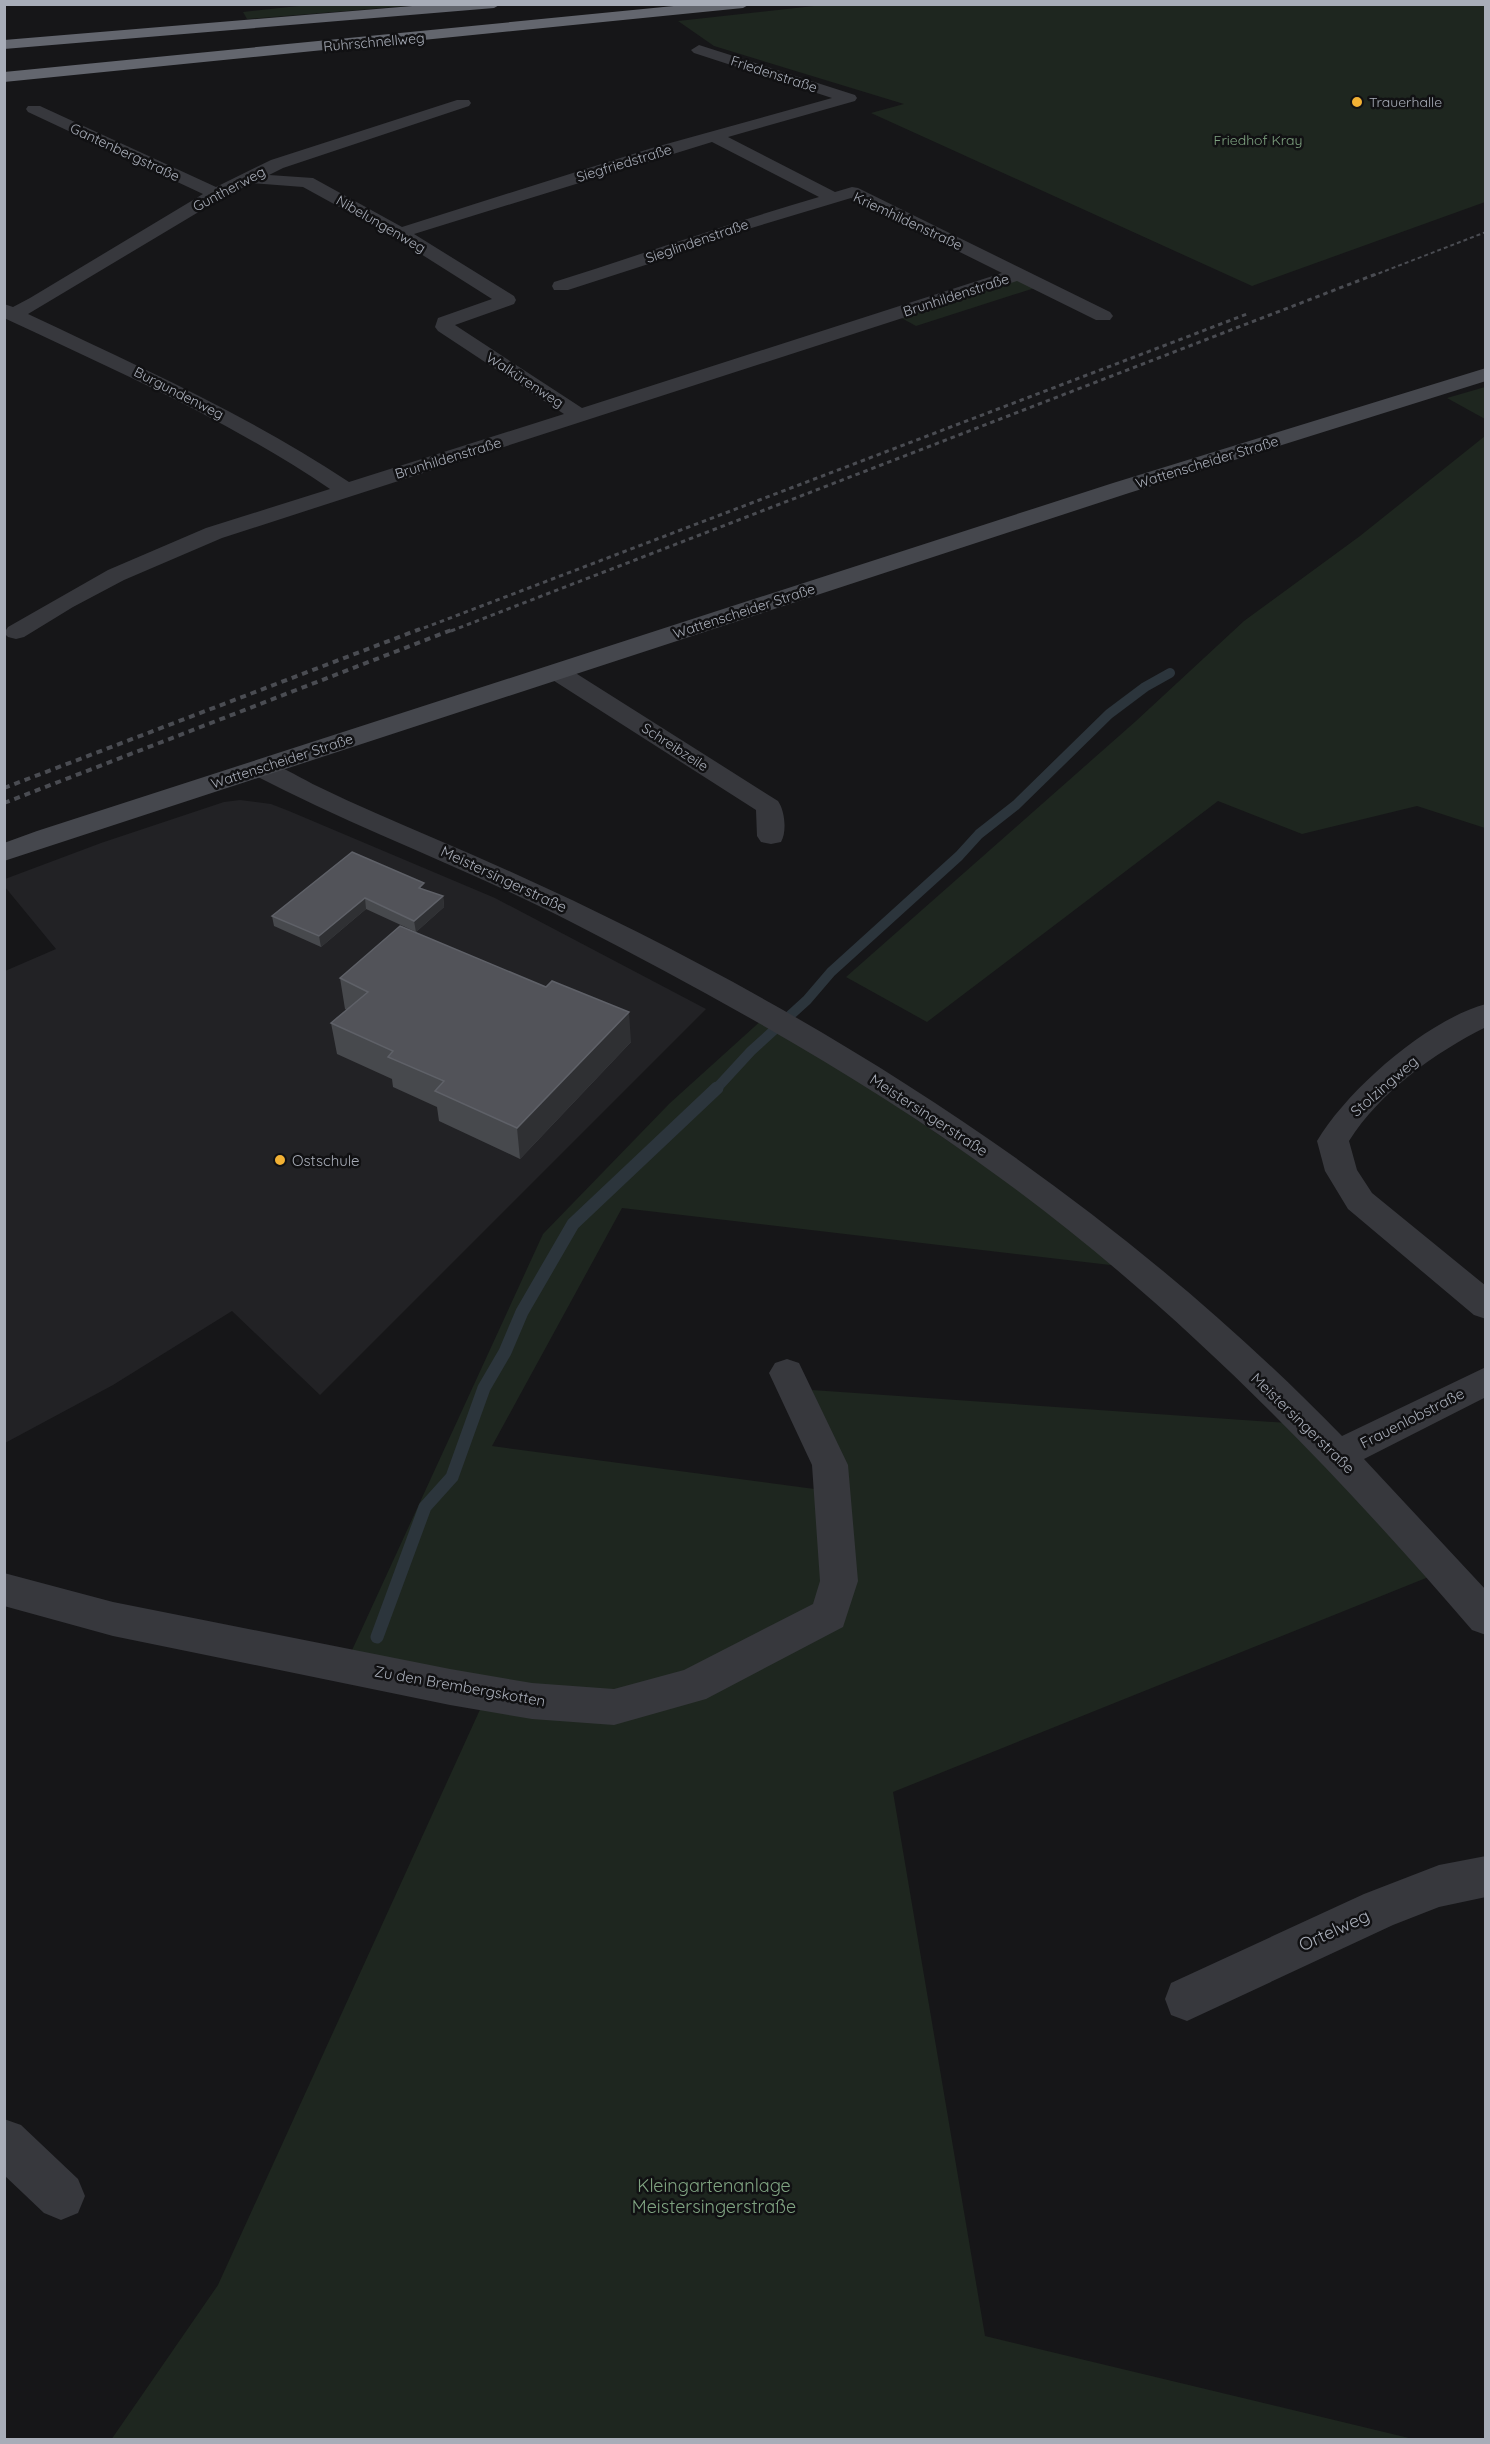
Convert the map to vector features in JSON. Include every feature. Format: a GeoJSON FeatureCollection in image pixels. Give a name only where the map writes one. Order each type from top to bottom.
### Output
{"type":"FeatureCollection","features":[{"type":"Feature","properties":{"kind":"highway","name":"Ruhrschnellweg"},"geometry":{"type":"LineString","coordinates":[[4,77],[742,4]]}},
{"type":"Feature","properties":{"kind":"highway","name":"Ruhrschnellweg"},"geometry":{"type":"LineString","coordinates":[[4,56],[500,8]]}},
{"type":"Feature","properties":{"kind":"highway"},"geometry":{"type":"LineString","coordinates":[[4,45],[500,8]]}},
{"type":"Feature","properties":{"kind":"highway"},"geometry":{"type":"LineString","coordinates":[[4,88],[343,56],[525,34],[618,18]]}},
{"type":"Feature","properties":{"kind":"main road","name":"Wattenscheider Straße"},"geometry":{"type":"LineString","coordinates":[[4,853],[1121,488],[1485,374]]}},
{"type":"Feature","properties":{"kind":"street","name":"Friedenstraße"},"geometry":{"type":"LineString","coordinates":[[699,50],[849,98]]}},
{"type":"Feature","properties":{"kind":"street","name":"Siegfriedstraße"},"geometry":{"type":"LineString","coordinates":[[400,233],[713,136],[849,98]]}},
{"type":"Feature","properties":{"kind":"street","name":"Guntherweg"},"geometry":{"type":"LineString","coordinates":[[9,312],[37,302],[216,194],[277,164],[463,103]]}},
{"type":"Feature","properties":{"kind":"street","name":"Gantenbergstraße"},"geometry":{"type":"LineString","coordinates":[[34,109],[216,194]]}},
{"type":"Feature","properties":{"kind":"street","name":"Kriemhildenstraße"},"geometry":{"type":"LineString","coordinates":[[713,136],[834,198],[852,192],[1020,284]]}},
{"type":"Feature","properties":{"kind":"street","name":"Nibelungenweg"},"geometry":{"type":"LineString","coordinates":[[245,179],[307,182],[400,233],[507,300]]}},
{"type":"Feature","properties":{"kind":"street","name":"Sieglindenstraße"},"geometry":{"type":"LineString","coordinates":[[561,286],[658,255],[722,231],[834,198]]}},
{"type":"Feature","properties":{"kind":"street","name":"Brunhildenstraße"},"geometry":{"type":"LineString","coordinates":[[16,632],[116,575],[214,533],[893,315],[1020,284],[1043,286],[1103,316]]}},
{"type":"Feature","properties":{"kind":"street","name":"Walkürenweg"},"geometry":{"type":"LineString","coordinates":[[507,300],[445,322],[445,327],[581,416]]}},
{"type":"Feature","properties":{"kind":"street","name":"Burgundenweg"},"geometry":{"type":"LineString","coordinates":[[9,312],[196,401],[297,457],[346,490]]}},
{"type":"Feature","properties":{"kind":"street","name":"Brunhildenstraße"},"geometry":{"type":"LineString","coordinates":[[893,315],[916,327]]}},
{"type":"Feature","properties":{"kind":"street","name":"Schreibzeile"},"geometry":{"type":"LineString","coordinates":[[557,672],[770,807],[771,836]]}},
{"type":"Feature","properties":{"kind":"street","name":"Meistersingerstraße"},"geometry":{"type":"LineString","coordinates":[[261,768],[342,809],[531,890],[736,998],[908,1099],[1015,1172],[1169,1293],[1338,1455],[1485,1618]]}},
{"type":"Feature","properties":{"kind":"street","name":"Stolzingweg"},"geometry":{"type":"LineString","coordinates":[[1485,1014],[1427,1049],[1366,1098],[1344,1122],[1333,1141],[1341,1171],[1360,1201],[1485,1306]]}},
{"type":"Feature","properties":{"kind":"street","name":"Zu den Brembergskotten"},"geometry":{"type":"LineString","coordinates":[[4,1589],[113,1619],[532,1701],[614,1707],[692,1686],[829,1616],[839,1581],[830,1465],[787,1372]]}},
{"type":"Feature","properties":{"kind":"street","name":"Frauenlobstraße"},"geometry":{"type":"LineString","coordinates":[[1338,1455],[1485,1381]]}},
{"type":"Feature","properties":{"kind":"street","name":"Ortelweg"},"geometry":{"type":"LineString","coordinates":[[1187,1999],[1379,1909],[1439,1886],[1485,1876]]}},
{"type":"Feature","properties":{"kind":"street"},"geometry":{"type":"LineString","coordinates":[[4,2142],[61,2196]]}},
{"type":"Feature","properties":{"kind":"shaded area","name":"Ostschule"},"geometry":{"type":"Polygon","coordinates":[[[240,800],[271,804],[495,898],[706,1009],[320,1395],[232,1311],[113,1385],[5,1443],[5,971],[56,949],[5,887],[5,879],[101,843],[224,802],[240,800]]]}},
{"type":"Feature","properties":{"kind":"green space"},"geometry":{"type":"Polygon","coordinates":[[[317,4],[420,5],[247,19],[243,12],[317,4]]]}},
{"type":"Feature","properties":{"kind":"green space","name":"Friedhof Kray"},"geometry":{"type":"Polygon","coordinates":[[[823,5],[1485,5],[1485,202],[1252,286],[871,113],[904,104],[714,46],[678,21],[823,5]]]}},
{"type":"Feature","properties":{"kind":"green space"},"geometry":{"type":"Polygon","coordinates":[[[1018,275],[1041,286],[916,326],[896,315],[1018,275]]]}},
{"type":"Feature","properties":{"kind":"green space"},"geometry":{"type":"Polygon","coordinates":[[[1485,387],[1485,419],[1447,398],[1485,387]]]}},
{"type":"Feature","properties":{"kind":"green space"},"geometry":{"type":"Polygon","coordinates":[[[1485,436],[1485,828],[1417,806],[1302,834],[1218,801],[927,1022],[846,977],[1136,721],[1244,621],[1360,536],[1485,436]]]}},
{"type":"Feature","properties":{"kind":"green space","name":"Kleingartenanlage Meistersingerstraße"},"geometry":{"type":"Polygon","coordinates":[[[765,1017],[1136,1268],[622,1208],[492,1446],[837,1492],[838,1467],[812,1390],[1288,1423],[1436,1574],[893,1792],[985,2336],[1413,2439],[111,2440],[218,2285],[488,1692],[348,1659],[543,1234],[670,1103],[765,1017]]]}},
{"type":"Feature","properties":{"kind":"building"},"geometry":{"type":"Polygon","coordinates":[[[352,852],[424,883],[419,888],[443,896],[414,921],[365,898],[319,936],[272,916],[352,852]]]}},
{"type":"Feature","properties":{"kind":"building"},"geometry":{"type":"Polygon","coordinates":[[[400,926],[546,987],[552,981],[629,1012],[517,1128],[435,1091],[444,1081],[388,1057],[393,1051],[331,1023],[368,992],[340,978],[400,926]]]}},
{"type":"Feature","properties":{"kind":"waterway"},"geometry":{"type":"LineString","coordinates":[[716,1089],[751,1051],[807,1000],[831,972],[959,856],[979,834],[1016,805],[1109,714],[1145,687],[1170,673]]}},
{"type":"Feature","properties":{"kind":"waterway"},"geometry":{"type":"LineString","coordinates":[[377,1637],[425,1507],[452,1477],[484,1388],[505,1352],[522,1312],[573,1224],[716,1089]]}},
{"type":"Feature","properties":{"kind":"railway"},"geometry":{"type":"LineString","coordinates":[[1372,276],[1486,232]]}},
{"type":"Feature","properties":{"kind":"railway"},"geometry":{"type":"LineString","coordinates":[[451,631],[1376,274]]}},
{"type":"Feature","properties":{"kind":"railway"},"geometry":{"type":"LineString","coordinates":[[416,631],[1247,314]]}},
{"type":"Feature","properties":{"kind":"railway"},"geometry":{"type":"LineString","coordinates":[[4,788],[420,629]]}},
{"type":"Feature","properties":{"kind":"railway"},"geometry":{"type":"LineString","coordinates":[[4,803],[454,629]]}},
{"type":"Feature","properties":{"kind":"place","name":"Trauerhalle"},"geometry":{"type":"Point","coordinates":[1357,102]}},
{"type":"Feature","properties":{"kind":"place","name":"Ostschule"},"geometry":{"type":"Point","coordinates":[280,1160]}}]}
